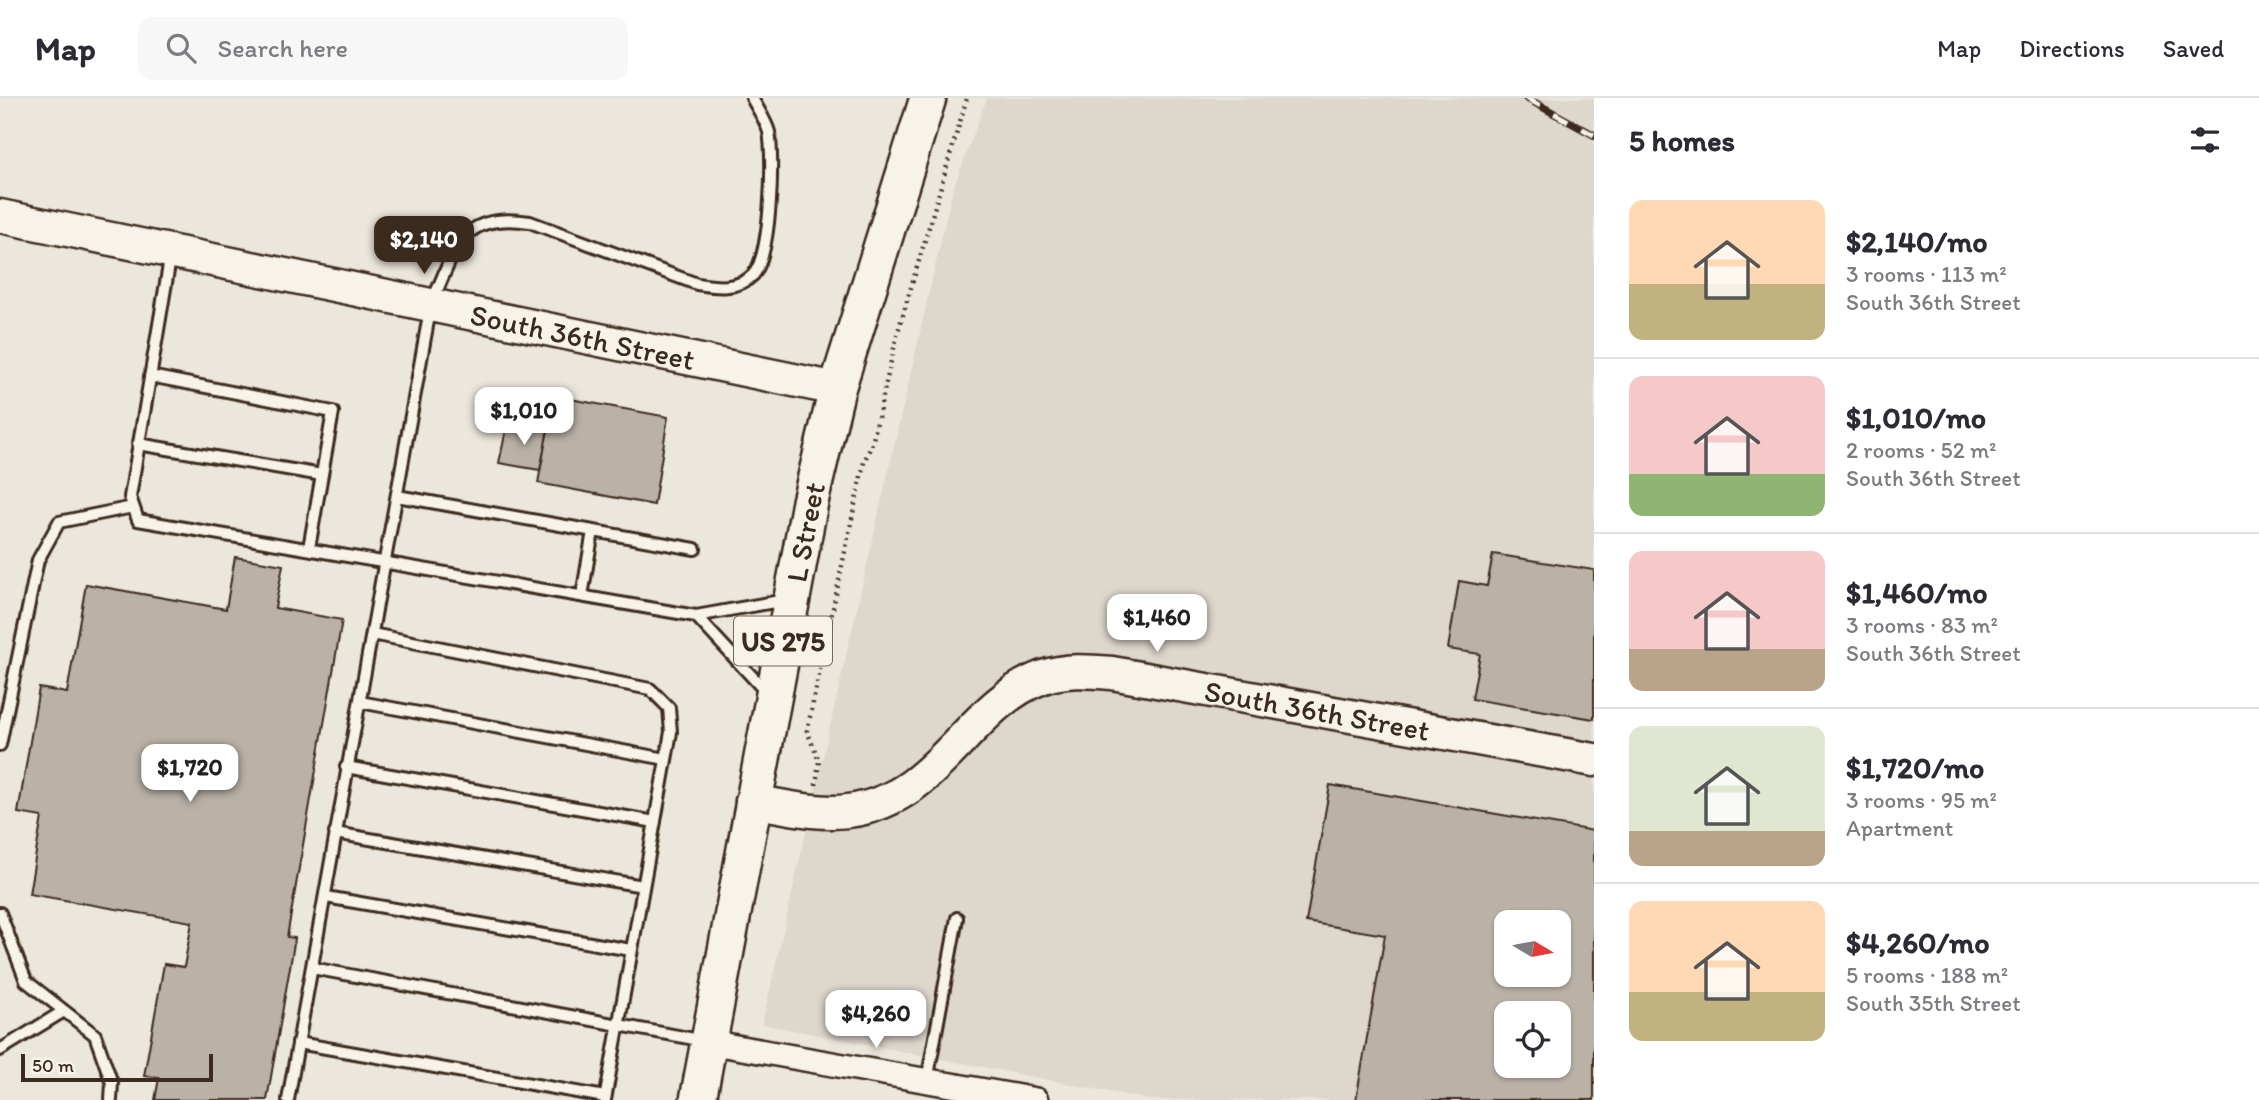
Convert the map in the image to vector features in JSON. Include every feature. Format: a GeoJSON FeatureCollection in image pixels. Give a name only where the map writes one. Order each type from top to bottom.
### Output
{"type":"FeatureCollection","features":[{"type":"Feature","properties":{"kind":"main road","name":"L Street"},"geometry":{"type":"LineString","coordinates":[[698,1100],[810,502],[837,389],[928,98]]}},
{"type":"Feature","properties":{"kind":"street","name":"South 36th Street"},"geometry":{"type":"LineString","coordinates":[[0,216],[837,389]]}},
{"type":"Feature","properties":{"kind":"street","name":"South 36th Street"},"geometry":{"type":"LineString","coordinates":[[752,801],[813,811],[847,811],[876,805],[910,789],[1011,694],[1043,677],[1079,670],[1112,673],[1594,761]]}},
{"type":"Feature","properties":{"kind":"street"},"geometry":{"type":"LineString","coordinates":[[708,1042],[1035,1100]]}},
{"type":"Feature","properties":{"kind":"lane"},"geometry":{"type":"LineString","coordinates":[[288,1100],[431,304],[461,239],[484,221],[505,218],[530,222],[697,284],[721,288],[739,284],[753,275],[762,262],[770,218],[769,131],[752,98]]}},
{"type":"Feature","properties":{"kind":"lane"},"geometry":{"type":"LineString","coordinates":[[171,250],[130,497],[138,520],[385,560],[696,616],[791,599]]}},
{"type":"Feature","properties":{"kind":"lane"},"geometry":{"type":"LineString","coordinates":[[150,376],[333,412],[309,548]]}},
{"type":"Feature","properties":{"kind":"lane"},"geometry":{"type":"LineString","coordinates":[[138,444],[322,475]]}},
{"type":"Feature","properties":{"kind":"lane"},"geometry":{"type":"LineString","coordinates":[[397,496],[695,549]]}},
{"type":"Feature","properties":{"kind":"lane"},"geometry":{"type":"LineString","coordinates":[[0,745],[38,560],[59,522],[133,507]]}},
{"type":"Feature","properties":{"kind":"lane"},"geometry":{"type":"LineString","coordinates":[[582,596],[593,531]]}},
{"type":"Feature","properties":{"kind":"lane"},"geometry":{"type":"LineString","coordinates":[[696,616],[772,699]]}},
{"type":"Feature","properties":{"kind":"lane"},"geometry":{"type":"LineString","coordinates":[[298,1043],[605,1099],[671,732],[669,708],[650,689],[372,634]]}},
{"type":"Feature","properties":{"kind":"lane"},"geometry":{"type":"LineString","coordinates":[[360,702],[666,759]]}},
{"type":"Feature","properties":{"kind":"lane"},"geometry":{"type":"LineString","coordinates":[[346,767],[654,822]]}},
{"type":"Feature","properties":{"kind":"lane"},"geometry":{"type":"LineString","coordinates":[[335,833],[643,886]]}},
{"type":"Feature","properties":{"kind":"lane"},"geometry":{"type":"LineString","coordinates":[[326,897],[631,950]]}},
{"type":"Feature","properties":{"kind":"lane"},"geometry":{"type":"LineString","coordinates":[[0,913],[26,981],[94,1035],[112,1083],[111,1100]]}},
{"type":"Feature","properties":{"kind":"lane"},"geometry":{"type":"LineString","coordinates":[[927,1081],[957,918]]}},
{"type":"Feature","properties":{"kind":"lane"},"geometry":{"type":"LineString","coordinates":[[312,968],[708,1042]]}},
{"type":"Feature","properties":{"kind":"lane"},"geometry":{"type":"LineString","coordinates":[[0,1050],[64,1011]]}},
{"type":"Feature","properties":{"kind":"path"},"geometry":{"type":"LineString","coordinates":[[813,811],[819,761],[807,731],[820,661],[864,462],[872,444],[897,335],[967,98]]}},
{"type":"Feature","properties":{"kind":"shaded area"},"geometry":{"type":"Polygon","coordinates":[[[987,98],[1594,98],[1594,1100],[1151,1100],[762,1024],[952,192],[987,98]]]}},
{"type":"Feature","properties":{"kind":"building"},"geometry":{"type":"Polygon","coordinates":[[[554,396],[668,417],[654,505],[538,483],[554,396]]]}},
{"type":"Feature","properties":{"kind":"building"},"geometry":{"type":"Polygon","coordinates":[[[507,425],[548,430],[540,470],[499,463],[507,425]]]}},
{"type":"Feature","properties":{"kind":"building"},"geometry":{"type":"Polygon","coordinates":[[[1493,554],[1594,570],[1594,719],[1472,699],[1480,654],[1448,649],[1459,581],[1487,586],[1493,554]]]}},
{"type":"Feature","properties":{"kind":"building"},"geometry":{"type":"Polygon","coordinates":[[[235,557],[283,565],[275,608],[342,620],[287,937],[295,938],[267,1100],[155,1100],[159,1078],[144,1076],[164,964],[184,967],[192,922],[29,894],[42,817],[18,813],[39,688],[67,693],[86,584],[226,609],[235,557]]]}},
{"type":"Feature","properties":{"kind":"building"},"geometry":{"type":"Polygon","coordinates":[[[1330,785],[1594,831],[1594,1100],[1356,1100],[1385,935],[1306,922],[1330,785]]]}},
{"type":"Feature","properties":{"kind":"railway"},"geometry":{"type":"LineString","coordinates":[[1526,98],[1594,135]]}}]}
